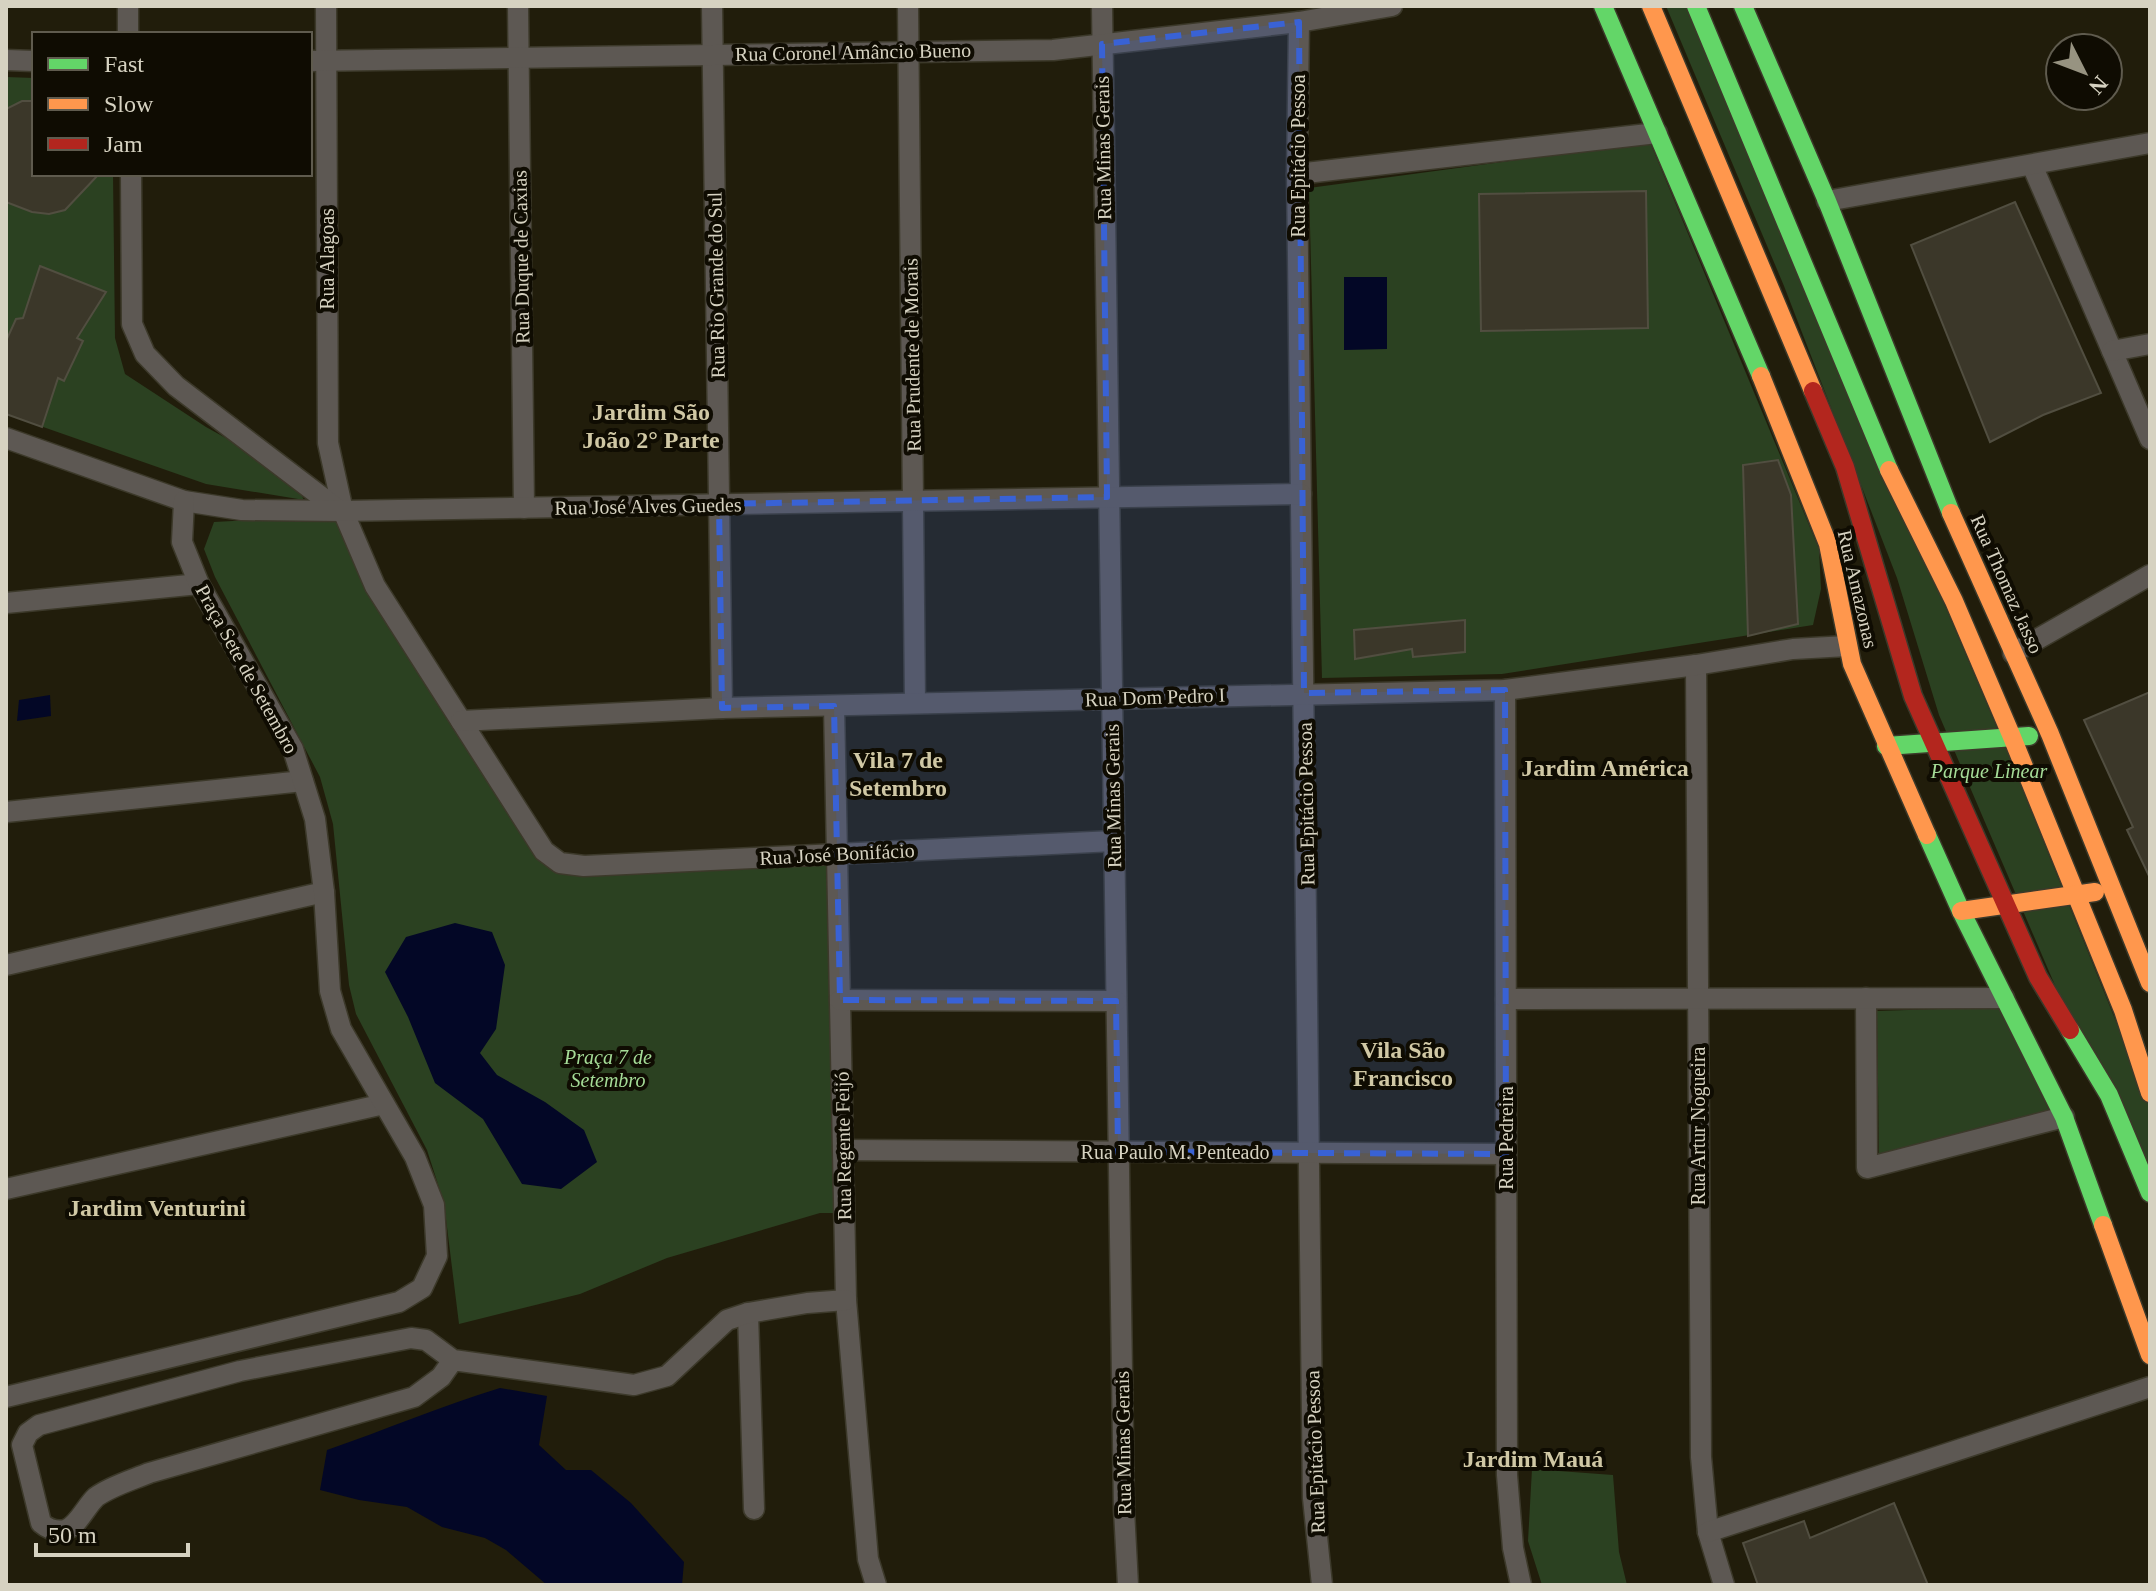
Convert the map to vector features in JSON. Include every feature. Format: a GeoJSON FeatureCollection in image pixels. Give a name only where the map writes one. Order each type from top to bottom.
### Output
{"type":"FeatureCollection","features":[{"type":"Feature","properties":{"kind":"main road","name":"Rua Amazonas"},"geometry":{"type":"LineString","coordinates":[[1603,6],[1785,431],[1828,544],[1847,646],[1886,746],[1961,911],[2064,1117],[2150,1355]]}},
{"type":"Feature","properties":{"kind":"main road"},"geometry":{"type":"LineString","coordinates":[[1651,6],[1845,467],[1913,696],[2038,977],[2109,1095],[2150,1193]]}},
{"type":"Feature","properties":{"kind":"main road"},"geometry":{"type":"LineString","coordinates":[[1696,6],[1892,477],[1954,601],[2012,737],[2123,1010],[2150,1093]]}},
{"type":"Feature","properties":{"kind":"main road","name":"Rua Thomaz Jasso"},"geometry":{"type":"LineString","coordinates":[[1743,6],[1827,201],[1965,548],[2050,734],[2150,983]]}},
{"type":"Feature","properties":{"kind":"main road"},"geometry":{"type":"LineString","coordinates":[[1886,746],[2050,734]]}},
{"type":"Feature","properties":{"kind":"main road"},"geometry":{"type":"LineString","coordinates":[[1961,911],[2113,889]]}},
{"type":"Feature","properties":{"kind":"street"},"geometry":{"type":"LineString","coordinates":[[128,6],[128,32]]}},
{"type":"Feature","properties":{"kind":"street","name":"Rua Alagoas"},"geometry":{"type":"LineString","coordinates":[[326,6],[318,60],[328,443],[342,511],[375,586],[544,851],[560,863]]}},
{"type":"Feature","properties":{"kind":"street","name":"Rua Duque de Caxias"},"geometry":{"type":"LineString","coordinates":[[518,6],[524,508]]}},
{"type":"Feature","properties":{"kind":"street","name":"Rua Rio Grande do Sul"},"geometry":{"type":"LineString","coordinates":[[712,6],[722,708]]}},
{"type":"Feature","properties":{"kind":"street","name":"Rua Prudente de Morais"},"geometry":{"type":"LineString","coordinates":[[908,6],[915,703]]}},
{"type":"Feature","properties":{"kind":"street","name":"Rua Minas Gerais"},"geometry":{"type":"LineString","coordinates":[[1102,6],[1107,497],[1124,1510],[1128,1585]]}},
{"type":"Feature","properties":{"kind":"street","name":"Rua Coronel Amâncio Bueno"},"geometry":{"type":"LineString","coordinates":[[318,60],[1053,50],[1299,22],[1392,6]]}},
{"type":"Feature","properties":{"kind":"street","name":"Rua Epitácio Pessoa"},"geometry":{"type":"LineString","coordinates":[[1299,22],[1297,174],[1313,1498],[1322,1585]]}},
{"type":"Feature","properties":{"kind":"street"},"geometry":{"type":"LineString","coordinates":[[6,60],[32,61]]}},
{"type":"Feature","properties":{"kind":"street"},"geometry":{"type":"LineString","coordinates":[[1297,174],[1657,133]]}},
{"type":"Feature","properties":{"kind":"street"},"geometry":{"type":"LineString","coordinates":[[1827,201],[2150,143]]}},
{"type":"Feature","properties":{"kind":"street"},"geometry":{"type":"LineString","coordinates":[[2032,165],[2150,439]]}},
{"type":"Feature","properties":{"kind":"street"},"geometry":{"type":"LineString","coordinates":[[131,176],[132,324],[145,354],[176,386],[342,511]]}},
{"type":"Feature","properties":{"kind":"street"},"geometry":{"type":"LineString","coordinates":[[2112,351],[2150,344]]}},
{"type":"Feature","properties":{"kind":"street","name":"Rua José Alves Guedes"},"geometry":{"type":"LineString","coordinates":[[6,438],[184,501],[242,510],[342,511],[1301,494]]}},
{"type":"Feature","properties":{"kind":"street","name":"Praça Sete de Setembro"},"geometry":{"type":"LineString","coordinates":[[6,1397],[399,1302],[422,1288],[437,1256],[434,1205],[415,1157],[341,1029],[330,991],[324,892],[315,819],[293,749],[199,584],[182,542],[184,501]]}},
{"type":"Feature","properties":{"kind":"street"},"geometry":{"type":"LineString","coordinates":[[2013,653],[2150,575]]}},
{"type":"Feature","properties":{"kind":"street"},"geometry":{"type":"LineString","coordinates":[[6,603],[199,584]]}},
{"type":"Feature","properties":{"kind":"street","name":"Rua Dom Pedro I"},"geometry":{"type":"LineString","coordinates":[[461,721],[722,708],[1505,690],[1793,649],[1847,646]]}},
{"type":"Feature","properties":{"kind":"street","name":"Rua Artur Nogueira"},"geometry":{"type":"LineString","coordinates":[[1696,665],[1701,1457],[1708,1532],[1724,1585]]}},
{"type":"Feature","properties":{"kind":"street","name":"Rua Pedreira"},"geometry":{"type":"LineString","coordinates":[[1505,690],[1507,1475],[1513,1548],[1521,1585]]}},
{"type":"Feature","properties":{"kind":"street","name":"Rua Regente Feijó"},"geometry":{"type":"LineString","coordinates":[[834,706],[846,1300],[868,1559],[876,1585]]}},
{"type":"Feature","properties":{"kind":"street"},"geometry":{"type":"LineString","coordinates":[[6,812],[303,781]]}},
{"type":"Feature","properties":{"kind":"street","name":"Rua José Bonifácio"},"geometry":{"type":"LineString","coordinates":[[560,863],[584,866],[1114,841]]}},
{"type":"Feature","properties":{"kind":"street"},"geometry":{"type":"LineString","coordinates":[[6,965],[324,892]]}},
{"type":"Feature","properties":{"kind":"street"},"geometry":{"type":"LineString","coordinates":[[1866,998],[1867,1168],[2064,1117]]}},
{"type":"Feature","properties":{"kind":"street"},"geometry":{"type":"LineString","coordinates":[[1506,999],[2004,998]]}},
{"type":"Feature","properties":{"kind":"street"},"geometry":{"type":"LineString","coordinates":[[840,1000],[1116,1001]]}},
{"type":"Feature","properties":{"kind":"street"},"geometry":{"type":"LineString","coordinates":[[6,1189],[384,1104]]}},
{"type":"Feature","properties":{"kind":"street","name":"Rua Paulo M. Penteado"},"geometry":{"type":"LineString","coordinates":[[843,1150],[1506,1154]]}},
{"type":"Feature","properties":{"kind":"street"},"geometry":{"type":"LineString","coordinates":[[453,1360],[441,1377],[414,1397],[149,1473],[107,1490],[94,1499],[71,1527],[64,1530],[47,1529],[41,1523],[22,1445],[28,1433],[39,1425],[240,1371],[411,1338],[426,1340],[453,1360],[634,1385],[667,1376],[727,1320],[748,1313],[846,1300]]}},
{"type":"Feature","properties":{"kind":"street"},"geometry":{"type":"LineString","coordinates":[[748,1313],[754,1509]]}},
{"type":"Feature","properties":{"kind":"street"},"geometry":{"type":"LineString","coordinates":[[1708,1532],[2150,1387]]}},
{"type":"Feature","properties":{"kind":"highlighted area"},"geometry":{"type":"Polygon","coordinates":[[[1299,22],[1304,693],[1505,690],[1506,1154],[1118,1152],[1116,1001],[840,1000],[834,706],[722,708],[719,504],[1107,497],[1102,44],[1299,22]]]}},
{"type":"Feature","properties":{"kind":"green space","name":"Parque Linear"},"geometry":{"type":"Polygon","coordinates":[[[1666,6],[1689,6],[2007,751],[2150,1106],[2150,1166],[2063,1004],[1939,715],[1897,578],[1784,286],[1666,6]]]}},
{"type":"Feature","properties":{"kind":"green space"},"geometry":{"type":"Polygon","coordinates":[[[6,77],[32,78],[32,176],[113,176],[115,338],[125,374],[206,427],[291,474],[304,500],[206,484],[6,414],[6,77]]]}},
{"type":"Feature","properties":{"kind":"green space"},"geometry":{"type":"Polygon","coordinates":[[[1650,142],[1819,549],[1821,589],[1813,625],[1502,674],[1322,678],[1309,188],[1650,142]]]}},
{"type":"Feature","properties":{"kind":"green space","name":"Praça 7 de Setembro"},"geometry":{"type":"Polygon","coordinates":[[[340,515],[560,865],[833,864],[842,1213],[820,1213],[667,1258],[580,1294],[459,1324],[444,1203],[427,1150],[356,1014],[349,985],[333,824],[320,777],[215,577],[204,549],[214,522],[340,515]]]}},
{"type":"Feature","properties":{"kind":"green space"},"geometry":{"type":"Polygon","coordinates":[[[2000,1007],[2050,1112],[1879,1156],[1877,1011],[2000,1007]]]}},
{"type":"Feature","properties":{"kind":"green space"},"geometry":{"type":"Polygon","coordinates":[[[1532,1469],[1613,1475],[1619,1552],[1627,1585],[1542,1585],[1528,1541],[1532,1469]]]}},
{"type":"Feature","properties":{"kind":"water"},"geometry":{"type":"Polygon","coordinates":[[[1344,277],[1387,277],[1387,349],[1344,350],[1344,277]]]}},
{"type":"Feature","properties":{"kind":"water"},"geometry":{"type":"Polygon","coordinates":[[[50,695],[51,716],[17,721],[19,700],[50,695]]]}},
{"type":"Feature","properties":{"kind":"water"},"geometry":{"type":"Polygon","coordinates":[[[455,923],[492,932],[505,965],[496,1029],[480,1053],[497,1075],[545,1102],[584,1130],[597,1162],[561,1189],[522,1184],[483,1119],[435,1083],[408,1017],[385,972],[406,937],[455,923]]]}},
{"type":"Feature","properties":{"kind":"water"},"geometry":{"type":"Polygon","coordinates":[[[500,1388],[547,1396],[539,1445],[566,1470],[591,1470],[631,1503],[684,1562],[682,1585],[547,1585],[506,1550],[485,1538],[442,1527],[407,1507],[320,1490],[327,1450],[500,1388]]]}},
{"type":"Feature","properties":{"kind":"building"},"geometry":{"type":"Polygon","coordinates":[[[22,101],[32,101],[32,176],[97,176],[65,210],[49,214],[32,212],[6,202],[6,109],[22,101]]]}},
{"type":"Feature","properties":{"kind":"building"},"geometry":{"type":"Polygon","coordinates":[[[1646,191],[1648,328],[1481,331],[1479,194],[1646,191]]]}},
{"type":"Feature","properties":{"kind":"building"},"geometry":{"type":"Polygon","coordinates":[[[2015,202],[2101,393],[2043,415],[1990,442],[1911,245],[2015,202]]]}},
{"type":"Feature","properties":{"kind":"building"},"geometry":{"type":"Polygon","coordinates":[[[40,266],[106,292],[77,338],[83,341],[64,381],[58,378],[42,427],[6,414],[6,341],[16,319],[23,318],[40,266]]]}},
{"type":"Feature","properties":{"kind":"building"},"geometry":{"type":"Polygon","coordinates":[[[1778,460],[1791,495],[1798,624],[1748,636],[1743,465],[1778,460]]]}},
{"type":"Feature","properties":{"kind":"building"},"geometry":{"type":"Polygon","coordinates":[[[1465,620],[1465,652],[1413,657],[1412,649],[1355,659],[1354,630],[1465,620]]]}},
{"type":"Feature","properties":{"kind":"building"},"geometry":{"type":"Polygon","coordinates":[[[2150,692],[2150,878],[2127,830],[2133,827],[2084,720],[2150,692]]]}},
{"type":"Feature","properties":{"kind":"building"},"geometry":{"type":"Polygon","coordinates":[[[1894,1503],[1928,1585],[1758,1585],[1743,1543],[1804,1521],[1810,1538],[1894,1503]]]}},
{"type":"Feature","properties":{"kind":"traffic: fast"},"geometry":{"type":"LineString","coordinates":[[1603,6],[1761,376]]}},
{"type":"Feature","properties":{"kind":"traffic: fast"},"geometry":{"type":"LineString","coordinates":[[1696,6],[1889,470]]}},
{"type":"Feature","properties":{"kind":"traffic: fast"},"geometry":{"type":"LineString","coordinates":[[1743,6],[1827,201],[1951,513]]}},
{"type":"Feature","properties":{"kind":"traffic: fast"},"geometry":{"type":"LineString","coordinates":[[1886,746],[2029,736]]}},
{"type":"Feature","properties":{"kind":"traffic: fast"},"geometry":{"type":"LineString","coordinates":[[1927,835],[1961,911],[2064,1117],[2103,1225]]}},
{"type":"Feature","properties":{"kind":"traffic: fast"},"geometry":{"type":"LineString","coordinates":[[2070,1030],[2109,1095],[2150,1193]]}},
{"type":"Feature","properties":{"kind":"traffic: slow"},"geometry":{"type":"LineString","coordinates":[[1651,6],[1813,391]]}},
{"type":"Feature","properties":{"kind":"traffic: slow"},"geometry":{"type":"LineString","coordinates":[[1761,376],[1828,544],[1852,664],[1927,835]]}},
{"type":"Feature","properties":{"kind":"traffic: slow"},"geometry":{"type":"LineString","coordinates":[[1889,470],[1954,601],[2012,737],[2123,1010],[2150,1093]]}},
{"type":"Feature","properties":{"kind":"traffic: slow"},"geometry":{"type":"LineString","coordinates":[[1951,513],[2050,734],[2150,983]]}},
{"type":"Feature","properties":{"kind":"traffic: slow"},"geometry":{"type":"LineString","coordinates":[[1961,911],[2095,892]]}},
{"type":"Feature","properties":{"kind":"traffic: slow"},"geometry":{"type":"LineString","coordinates":[[2103,1225],[2150,1355]]}},
{"type":"Feature","properties":{"kind":"traffic: jam"},"geometry":{"type":"LineString","coordinates":[[1813,391],[1845,467],[1913,696],[2038,977],[2070,1030]]}},
{"type":"Feature","properties":{"kind":"district","name":"Jardim São João 2° Parte"},"geometry":{"type":"Point","coordinates":[651,426]}},
{"type":"Feature","properties":{"kind":"district","name":"Jardim América"},"geometry":{"type":"Point","coordinates":[1605,768]}},
{"type":"Feature","properties":{"kind":"district","name":"Vila 7 de Setembro"},"geometry":{"type":"Point","coordinates":[898,774]}},
{"type":"Feature","properties":{"kind":"district","name":"Vila São Francisco"},"geometry":{"type":"Point","coordinates":[1403,1064]}},
{"type":"Feature","properties":{"kind":"district","name":"Jardim Venturini"},"geometry":{"type":"Point","coordinates":[157,1208]}},
{"type":"Feature","properties":{"kind":"district","name":"Jardim Mauá"},"geometry":{"type":"Point","coordinates":[1533,1459]}}]}
